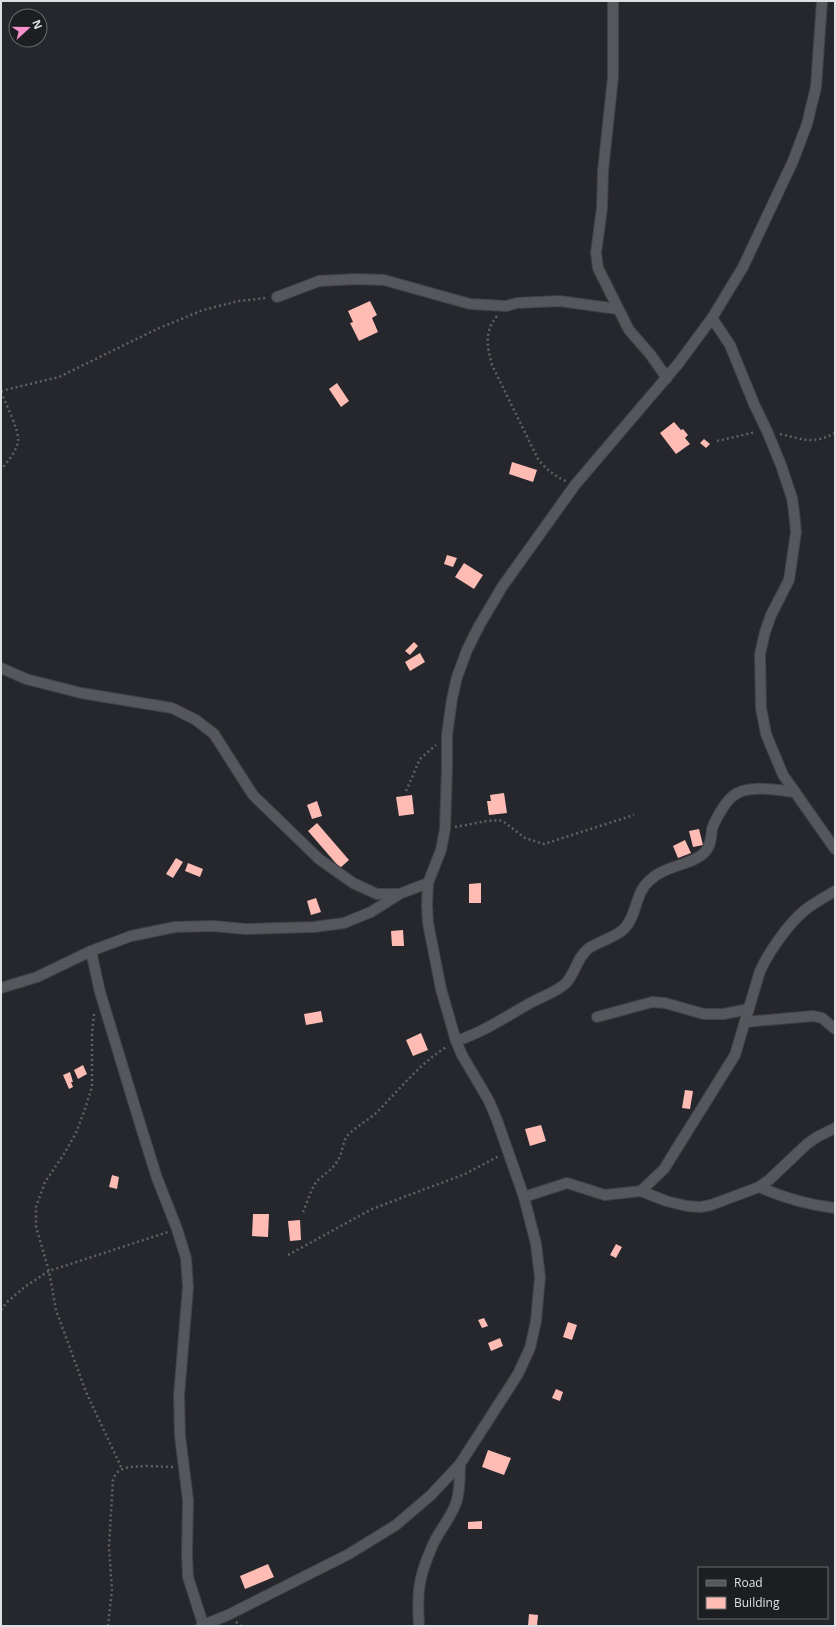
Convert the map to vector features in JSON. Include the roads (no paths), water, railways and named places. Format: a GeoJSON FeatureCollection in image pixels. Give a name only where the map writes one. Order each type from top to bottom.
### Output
{"type":"FeatureCollection","features":[{"type":"Feature","properties":{"kind":"street"},"geometry":{"type":"LineString","coordinates":[[613,1],[613,77],[603,172],[602,208],[596,253],[598,268],[629,330],[650,354],[667,378]]}},
{"type":"Feature","properties":{"kind":"street"},"geometry":{"type":"LineString","coordinates":[[92,951],[100,992],[141,1127],[157,1178],[177,1229],[186,1258],[188,1287],[179,1396],[180,1436],[188,1500],[188,1577],[202,1625],[228,1615],[342,1557],[396,1525],[431,1495],[460,1464],[518,1374],[530,1348],[536,1321],[540,1277],[536,1244],[524,1197],[489,1101],[456,1041],[441,989],[428,923],[428,883],[441,850],[445,829],[447,769],[446,735],[452,699],[457,677],[479,626],[511,574],[575,485],[667,378],[712,318],[743,267],[792,161],[807,124],[816,87],[822,1]]}},
{"type":"Feature","properties":{"kind":"street"},"geometry":{"type":"LineString","coordinates":[[277,297],[319,281],[384,280],[470,304],[506,306],[517,303],[559,301],[618,309]]}},
{"type":"Feature","properties":{"kind":"street"},"geometry":{"type":"LineString","coordinates":[[712,318],[730,345],[781,465],[792,498],[796,532],[789,580],[764,632],[760,654],[761,708],[766,734],[783,775],[835,849]]}},
{"type":"Feature","properties":{"kind":"street"},"geometry":{"type":"LineString","coordinates":[[1,668],[26,679],[81,693],[172,708],[196,720],[214,734],[253,795],[319,860],[365,890],[376,894],[399,894]]}},
{"type":"Feature","properties":{"kind":"street"},"geometry":{"type":"LineString","coordinates":[[456,1041],[500,1022],[560,988],[572,975],[581,955],[590,948],[623,929],[634,911],[642,888],[650,880],[663,871],[681,865],[705,852],[710,843],[713,828],[719,814],[733,796],[746,790],[764,789],[795,792]]}},
{"type":"Feature","properties":{"kind":"street"},"geometry":{"type":"LineString","coordinates":[[1,988],[37,977],[92,951],[131,936],[175,927],[213,926],[246,929],[314,927],[344,923],[371,912],[399,894],[428,883]]}},
{"type":"Feature","properties":{"kind":"street"},"geometry":{"type":"LineString","coordinates":[[642,1192],[664,1169],[735,1055],[760,970],[764,962],[793,921],[809,907],[835,891]]}},
{"type":"Feature","properties":{"kind":"street"},"geometry":{"type":"LineString","coordinates":[[597,1017],[652,1002],[665,1003],[704,1014],[724,1014],[749,1009]]}},
{"type":"Feature","properties":{"kind":"street"},"geometry":{"type":"LineString","coordinates":[[745,1022],[813,1016],[822,1018],[835,1029]]}},
{"type":"Feature","properties":{"kind":"street"},"geometry":{"type":"LineString","coordinates":[[524,1197],[567,1183],[605,1195],[642,1192],[666,1201],[687,1206],[701,1207],[711,1205],[759,1187],[769,1180],[807,1144],[835,1128]]}},
{"type":"Feature","properties":{"kind":"street"},"geometry":{"type":"LineString","coordinates":[[759,1187],[790,1200],[815,1206],[835,1208]]}},
{"type":"Feature","properties":{"kind":"street"},"geometry":{"type":"LineString","coordinates":[[419,1626],[417,1598],[420,1579],[431,1547],[457,1501],[460,1464]]}}]}
